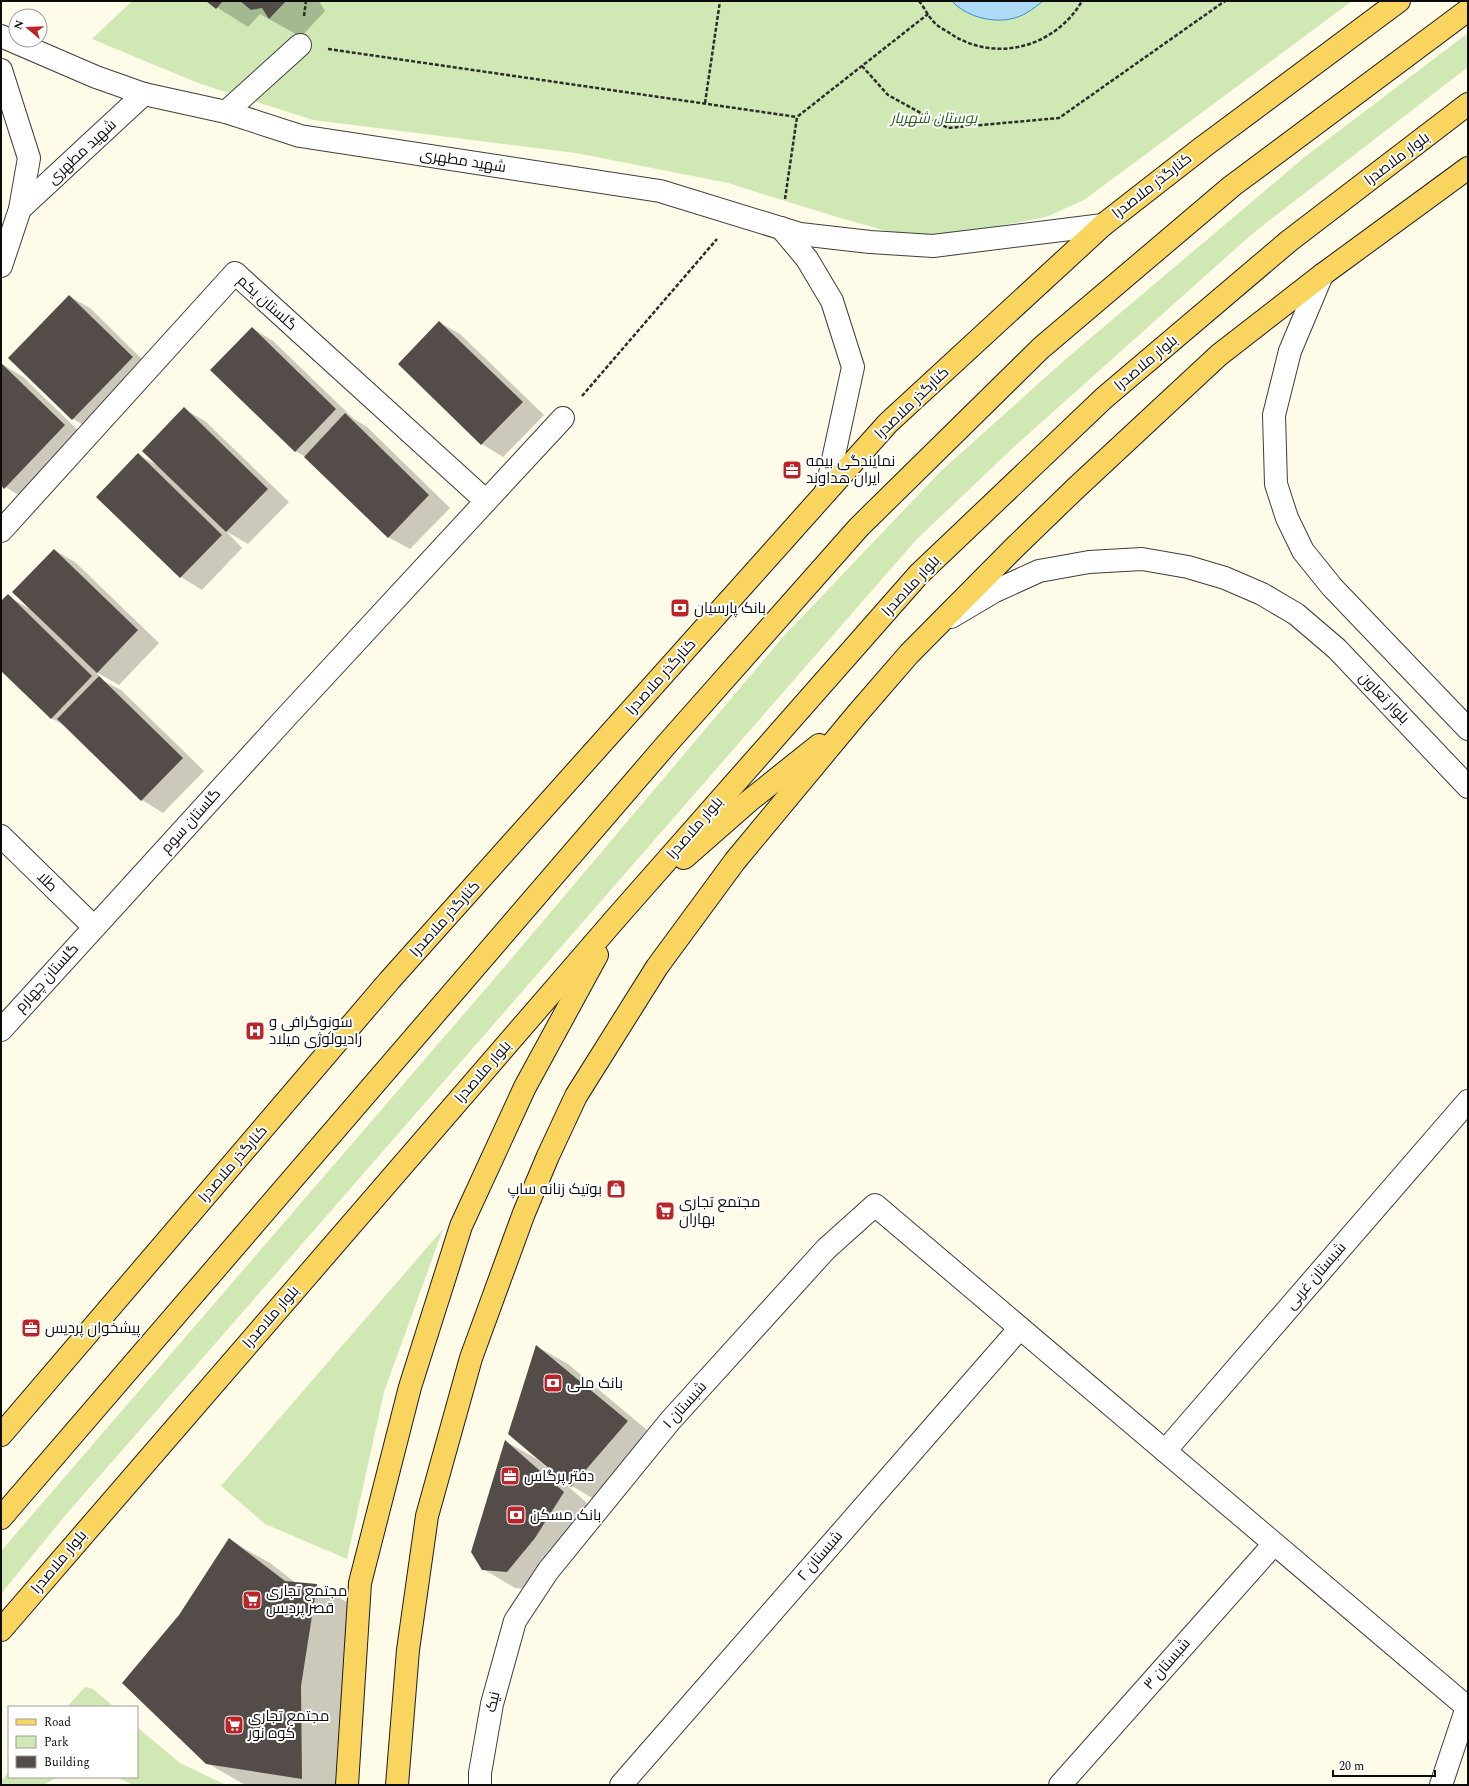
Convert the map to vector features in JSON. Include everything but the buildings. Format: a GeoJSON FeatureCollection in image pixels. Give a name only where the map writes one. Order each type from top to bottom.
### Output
{"type":"FeatureCollection","features":[{"type":"Feature","properties":{"kind":"main road","name":"کنارگذر ملاصدرا"},"geometry":{"type":"LineString","coordinates":[[1,1435],[389,981],[888,423],[1103,224],[1203,147],[1399,1]]}},
{"type":"Feature","properties":{"kind":"main road"},"geometry":{"type":"LineString","coordinates":[[1,1518],[661,751],[859,527],[1041,348],[1232,186],[1468,10]]}},
{"type":"Feature","properties":{"kind":"main road","name":"بلوار ملاصدرا"},"geometry":{"type":"LineString","coordinates":[[1,1630],[617,917],[925,568],[1104,398],[1289,242],[1468,104]]}},
{"type":"Feature","properties":{"kind":"main road"},"geometry":{"type":"LineString","coordinates":[[397,1785],[408,1650],[427,1516],[471,1358],[497,1282],[548,1156],[576,1096],[657,967],[735,861],[909,654],[1076,488],[1219,355],[1322,275],[1468,168]]}},
{"type":"Feature","properties":{"kind":"main road"},"geometry":{"type":"LineString","coordinates":[[347,1785],[360,1583],[410,1387],[461,1226],[525,1087],[617,917],[749,801],[857,714]]}},
{"type":"Feature","properties":{"kind":"street","name":"شهید مطهری"},"geometry":{"type":"LineString","coordinates":[[1,36],[96,77],[144,94],[226,112],[300,136],[660,191],[800,234],[870,242],[933,246],[1103,224]]}},
{"type":"Feature","properties":{"kind":"street"},"geometry":{"type":"LineString","coordinates":[[226,112],[300,44]]}},
{"type":"Feature","properties":{"kind":"street"},"geometry":{"type":"LineString","coordinates":[[1,70],[30,158],[20,209],[1,266]]}},
{"type":"Feature","properties":{"kind":"street","name":"شهید مطهری"},"geometry":{"type":"LineString","coordinates":[[20,209],[144,94]]}},
{"type":"Feature","properties":{"kind":"street"},"geometry":{"type":"LineString","coordinates":[[781,228],[806,260],[832,301],[853,367],[826,492]]}},
{"type":"Feature","properties":{"kind":"street","name":"گلستان یکم"},"geometry":{"type":"LineString","coordinates":[[1,531],[235,273],[486,501]]}},
{"type":"Feature","properties":{"kind":"street"},"geometry":{"type":"LineString","coordinates":[[1322,275],[1290,350],[1274,415],[1276,484],[1287,518],[1303,551],[1332,587],[1468,729]]}},
{"type":"Feature","properties":{"kind":"street","name":"گلستان سوم"},"geometry":{"type":"LineString","coordinates":[[94,927],[288,715],[564,418]]}},
{"type":"Feature","properties":{"kind":"street","name":"بلوار تعاون"},"geometry":{"type":"LineString","coordinates":[[938,625],[995,591],[1039,571],[1089,562],[1142,560],[1188,567],[1225,578],[1262,594],[1296,614],[1337,649],[1468,787]]}},
{"type":"Feature","properties":{"kind":"street"},"geometry":{"type":"LineString","coordinates":[[1443,760],[1468,782]]}},
{"type":"Feature","properties":{"kind":"street","name":"طلا"},"geometry":{"type":"LineString","coordinates":[[1,836],[94,927]]}},
{"type":"Feature","properties":{"kind":"street","name":"گلستان چهارم"},"geometry":{"type":"LineString","coordinates":[[1,1030],[94,927]]}},
{"type":"Feature","properties":{"kind":"street","name":"شبستان غربی"},"geometry":{"type":"LineString","coordinates":[[1165,1451],[1468,1101]]}},
{"type":"Feature","properties":{"kind":"street","name":"شبستان ۱"},"geometry":{"type":"LineString","coordinates":[[515,1622],[548,1571],[670,1420],[826,1249],[875,1205],[1020,1328]]}},
{"type":"Feature","properties":{"kind":"street"},"geometry":{"type":"LineString","coordinates":[[1020,1328],[1274,1544],[1467,1705],[1441,1785]]}},
{"type":"Feature","properties":{"kind":"street","name":"شبستان ۲"},"geometry":{"type":"LineString","coordinates":[[621,1785],[1020,1328]]}},
{"type":"Feature","properties":{"kind":"street","name":"شبستان ۳"},"geometry":{"type":"LineString","coordinates":[[1060,1785],[1274,1544]]}},
{"type":"Feature","properties":{"kind":"street","name":"نیک"},"geometry":{"type":"LineString","coordinates":[[480,1785],[480,1773],[492,1704],[515,1622]]}},
{"type":"Feature","properties":{"kind":"path"},"geometry":{"type":"LineString","coordinates":[[705,103],[720,1]]}},
{"type":"Feature","properties":{"kind":"path"},"geometry":{"type":"LineString","coordinates":[[919,1],[933,22],[959,40],[990,49],[1022,47],[1052,34],[1074,15],[1082,1]]}},
{"type":"Feature","properties":{"kind":"path"},"geometry":{"type":"LineString","coordinates":[[862,66],[888,95],[948,128],[1059,118],[1226,1]]}},
{"type":"Feature","properties":{"kind":"path"},"geometry":{"type":"LineString","coordinates":[[781,228],[797,117],[928,14]]}},
{"type":"Feature","properties":{"kind":"path"},"geometry":{"type":"LineString","coordinates":[[300,44],[797,117]]}},
{"type":"Feature","properties":{"kind":"path"},"geometry":{"type":"LineString","coordinates":[[564,418],[738,215]]}},
{"type":"Feature","properties":{"kind":"green space","name":"بوستان شهریار"},"geometry":{"type":"Polygon","coordinates":[[[132,1],[1352,1],[1084,200],[1046,217],[957,234],[905,236],[840,218],[728,183],[576,153],[313,120],[198,83],[92,39],[132,1]]]}},
{"type":"Feature","properties":{"kind":"green space"},"geometry":{"type":"Polygon","coordinates":[[[1468,33],[1468,67],[1252,234],[1016,445],[916,540],[63,1518],[1,1594],[1,1551],[501,971],[784,636],[941,471],[1067,358],[1306,156],[1468,33]]]}},
{"type":"Feature","properties":{"kind":"green space"},"geometry":{"type":"Polygon","coordinates":[[[443,1229],[384,1392],[347,1559],[265,1524],[221,1486],[443,1229]]]}},
{"type":"Feature","properties":{"kind":"green space"},"geometry":{"type":"Polygon","coordinates":[[[85,1687],[93,1689],[113,1706],[68,1706],[85,1687]]]}},
{"type":"Feature","properties":{"kind":"green space"},"geometry":{"type":"Polygon","coordinates":[[[138,1728],[180,1763],[226,1785],[134,1785],[118,1778],[138,1778],[138,1728]]]}},
{"type":"Feature","properties":{"kind":"green space"},"geometry":{"type":"Polygon","coordinates":[[[8,1773],[8,1778],[62,1778],[54,1779],[43,1785],[1,1785],[1,1781],[8,1773]]]}},
{"type":"Feature","properties":{"kind":"water"},"geometry":{"type":"Polygon","coordinates":[[[952,1],[1043,1],[1024,15],[1015,18],[995,20],[979,17],[964,11],[952,1]]]}},
{"type":"Feature","properties":{"kind":"place","name":"نمایندگی بیمه ایران هداوند"},"geometry":{"type":"Point","coordinates":[792,470]}},
{"type":"Feature","properties":{"kind":"place","name":"بانک پارسیان"},"geometry":{"type":"Point","coordinates":[680,608]}},
{"type":"Feature","properties":{"kind":"place","name":"سونوگرافی و رادیولوژی میلاد"},"geometry":{"type":"Point","coordinates":[255,1031]}},
{"type":"Feature","properties":{"kind":"place","name":"بوتیک زنانه ساپ"},"geometry":{"type":"Point","coordinates":[616,1189]}},
{"type":"Feature","properties":{"kind":"place","name":"مجتمع تجاری بهاران"},"geometry":{"type":"Point","coordinates":[665,1211]}},
{"type":"Feature","properties":{"kind":"place","name":"پیشخوان پردیس"},"geometry":{"type":"Point","coordinates":[31,1328]}},
{"type":"Feature","properties":{"kind":"place","name":"بانک ملی"},"geometry":{"type":"Point","coordinates":[553,1383]}},
{"type":"Feature","properties":{"kind":"place","name":"دفتر پرگاس"},"geometry":{"type":"Point","coordinates":[510,1476]}},
{"type":"Feature","properties":{"kind":"place","name":"بانک مسکن"},"geometry":{"type":"Point","coordinates":[516,1515]}},
{"type":"Feature","properties":{"kind":"place","name":"مجتمع تجاری قصر پردیس"},"geometry":{"type":"Point","coordinates":[252,1600]}},
{"type":"Feature","properties":{"kind":"place","name":"مجتمع تجاری کوه نور"},"geometry":{"type":"Point","coordinates":[234,1725]}}]}
